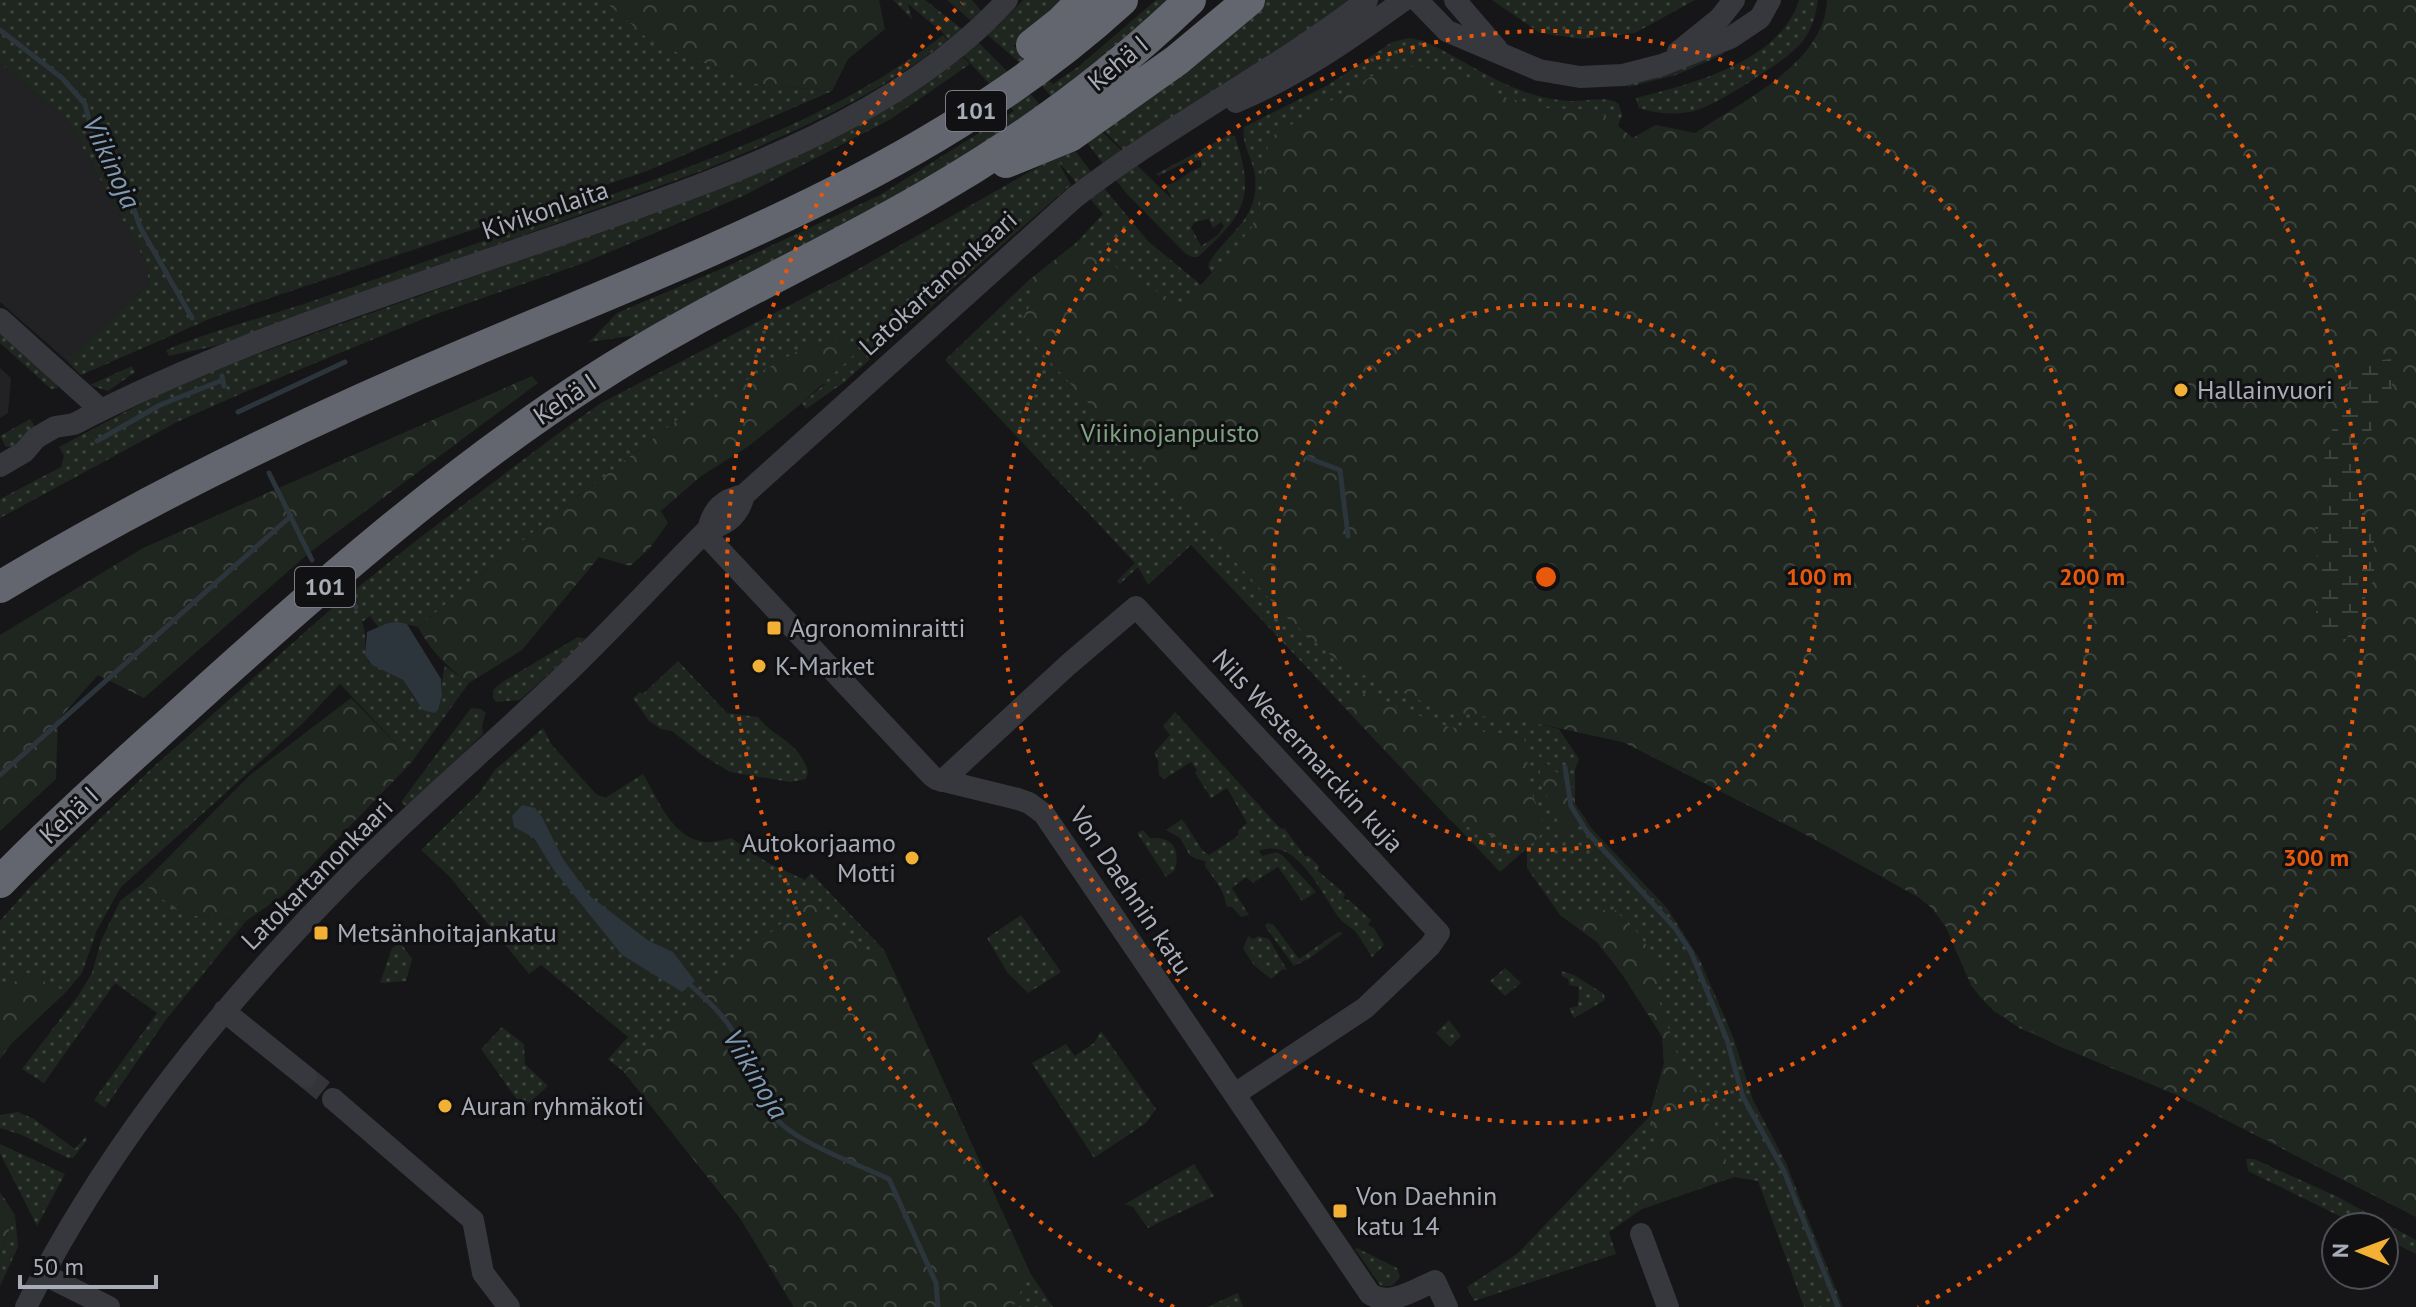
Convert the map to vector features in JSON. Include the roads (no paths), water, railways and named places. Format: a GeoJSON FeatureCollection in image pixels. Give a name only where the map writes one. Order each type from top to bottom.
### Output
{"type":"FeatureCollection","features":[{"type":"Feature","properties":{"kind":"highway"},"geometry":{"type":"LineString","coordinates":[[816,202],[886,148],[957,103],[1061,22],[1083,0]]}},
{"type":"Feature","properties":{"kind":"highway","name":"Kehä I"},"geometry":{"type":"LineString","coordinates":[[7,582],[163,496],[338,409],[718,248],[816,202],[894,161],[981,108],[1057,53],[1122,0]]}},
{"type":"Feature","properties":{"kind":"highway","name":"Kehä I"},"geometry":{"type":"LineString","coordinates":[[4,880],[94,791],[263,639],[442,490],[529,424],[662,337],[933,193],[1011,143],[1083,92],[1190,0]]}},
{"type":"Feature","properties":{"kind":"highway"},"geometry":{"type":"LineString","coordinates":[[933,193],[1070,136],[1177,60],[1249,0]]}},
{"type":"Feature","properties":{"kind":"street","name":"Kivikonlaita"},"geometry":{"type":"LineString","coordinates":[[0,466],[24,452],[36,438],[55,427],[74,424],[216,358],[651,203],[751,164],[844,120],[905,85],[961,43],[1007,0]]}},
{"type":"Feature","properties":{"kind":"street","name":"Latokartanonkaari"},"geometry":{"type":"LineString","coordinates":[[26,1307],[100,1176],[224,1011],[354,872],[536,702],[706,531],[712,513],[728,498],[744,495],[1074,198],[1119,163],[1324,33],[1367,0]]}},
{"type":"Feature","properties":{"kind":"street","name":"Latokartanonkaari"},"geometry":{"type":"LineString","coordinates":[[1179,126],[1273,86],[1335,50],[1404,0]]}},
{"type":"Feature","properties":{"kind":"street"},"geometry":{"type":"LineString","coordinates":[[1417,0],[1447,31],[1539,70],[1580,77],[1623,75],[1662,65],[1730,38],[1760,18],[1770,0]]}},
{"type":"Feature","properties":{"kind":"street"},"geometry":{"type":"LineString","coordinates":[[1455,0],[1501,53]]}},
{"type":"Feature","properties":{"kind":"street"},"geometry":{"type":"LineString","coordinates":[[1662,65],[1720,18],[1734,0]]}},
{"type":"Feature","properties":{"kind":"street"},"geometry":{"type":"LineString","coordinates":[[0,319],[101,410]]}},
{"type":"Feature","properties":{"kind":"street","name":"Von Daehnin katu"},"geometry":{"type":"LineString","coordinates":[[706,531],[931,775],[942,781],[1018,799],[1044,814],[1370,1294],[1387,1301],[1435,1281],[1447,1307]]}},
{"type":"Feature","properties":{"kind":"street","name":"Nils Westermarckin kuja"},"geometry":{"type":"LineString","coordinates":[[942,781],[1136,607],[1439,933],[1430,946],[1365,1008],[1235,1094]]}},
{"type":"Feature","properties":{"kind":"street"},"geometry":{"type":"LineString","coordinates":[[224,1011],[306,1077]]}},
{"type":"Feature","properties":{"kind":"street"},"geometry":{"type":"LineString","coordinates":[[333,1099],[473,1220],[483,1273],[509,1307]]}},
{"type":"Feature","properties":{"kind":"street"},"geometry":{"type":"LineString","coordinates":[[1641,1234],[1668,1307]]}},
{"type":"Feature","properties":{"kind":"street"},"geometry":{"type":"LineString","coordinates":[[43,1274],[109,1307]]}},
{"type":"Feature","properties":{"kind":"waterway","name":"Viikinoja"},"geometry":{"type":"LineString","coordinates":[[0,30],[62,78],[85,104],[92,133],[131,201],[140,227],[192,318]]}},
{"type":"Feature","properties":{"kind":"waterway"},"geometry":{"type":"LineString","coordinates":[[238,412],[345,362]]}},
{"type":"Feature","properties":{"kind":"waterway","name":"Viikinoja"},"geometry":{"type":"LineString","coordinates":[[222,376],[224,386]]}},
{"type":"Feature","properties":{"kind":"waterway"},"geometry":{"type":"LineString","coordinates":[[97,441],[160,405],[223,380]]}},
{"type":"Feature","properties":{"kind":"waterway"},"geometry":{"type":"LineString","coordinates":[[1308,458],[1340,470],[1348,536]]}},
{"type":"Feature","properties":{"kind":"waterway","name":"Viikinoja"},"geometry":{"type":"LineString","coordinates":[[269,473],[312,560]]}},
{"type":"Feature","properties":{"kind":"waterway"},"geometry":{"type":"LineString","coordinates":[[0,775],[291,516]]}},
{"type":"Feature","properties":{"kind":"waterway","name":"Viikinoja"},"geometry":{"type":"LineString","coordinates":[[352,604],[356,607]]}},
{"type":"Feature","properties":{"kind":"waterway"},"geometry":{"type":"LineString","coordinates":[[1565,767],[1571,806],[1587,832],[1675,928],[1691,952],[1727,1040],[1743,1097],[1784,1171],[1838,1307]]}},
{"type":"Feature","properties":{"kind":"waterway","name":"Viikinoja"},"geometry":{"type":"LineString","coordinates":[[688,983],[730,1026],[763,1097],[784,1126],[812,1144],[889,1179],[936,1283],[938,1307]]}},
{"type":"Feature","properties":{"kind":"tunnel"},"geometry":{"type":"LineString","coordinates":[[306,1077],[333,1099]]}},
{"type":"Feature","properties":{"kind":"place","name":"Hallainvuori"},"geometry":{"type":"Point","coordinates":[2181,390]}},
{"type":"Feature","properties":{"kind":"place","name":"Agronominraitti"},"geometry":{"type":"Point","coordinates":[774,628]}},
{"type":"Feature","properties":{"kind":"place","name":"K-Market"},"geometry":{"type":"Point","coordinates":[759,666]}},
{"type":"Feature","properties":{"kind":"place","name":"Autokorjaamo Motti"},"geometry":{"type":"Point","coordinates":[912,858]}},
{"type":"Feature","properties":{"kind":"place","name":"Metsänhoitajankatu"},"geometry":{"type":"Point","coordinates":[321,933]}},
{"type":"Feature","properties":{"kind":"place","name":"Auran ryhmäkoti"},"geometry":{"type":"Point","coordinates":[445,1106]}},
{"type":"Feature","properties":{"kind":"place","name":"Von Daehnin katu 14"},"geometry":{"type":"Point","coordinates":[1340,1211]}},
{"type":"Feature","properties":{"kind":"park label","name":"Viikinojanpuisto"},"geometry":{"type":"Point","coordinates":[1170,433]}}]}
